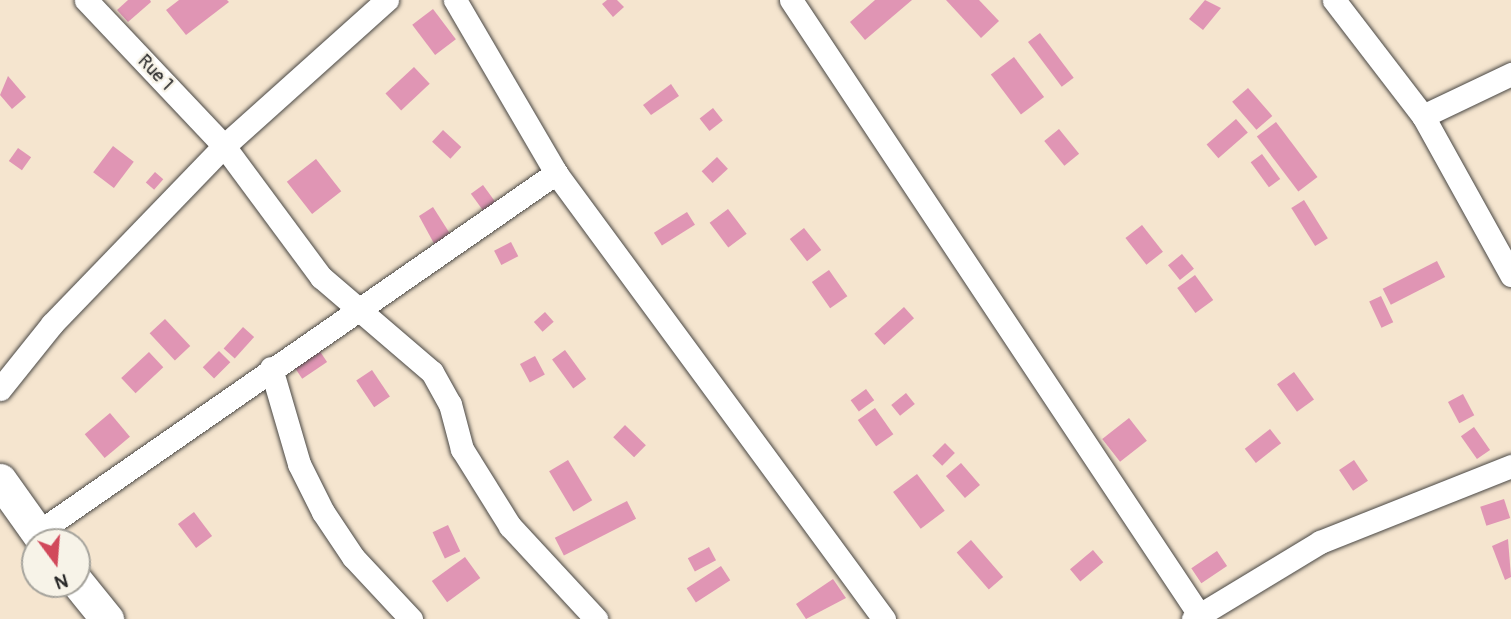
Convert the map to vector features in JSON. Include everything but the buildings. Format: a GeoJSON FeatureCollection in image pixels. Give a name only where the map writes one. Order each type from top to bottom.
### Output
{"type":"FeatureCollection","features":[{"type":"Feature","properties":{"kind":"street","name":"Rue 1"},"geometry":{"type":"LineString","coordinates":[[86,0],[224,146],[321,277],[443,386],[462,449],[510,526],[596,619]]}},
{"type":"Feature","properties":{"kind":"street"},"geometry":{"type":"LineString","coordinates":[[0,389],[52,324],[224,146],[387,0]]}},
{"type":"Feature","properties":{"kind":"street"},"geometry":{"type":"LineString","coordinates":[[455,0],[556,173],[884,619]]}},
{"type":"Feature","properties":{"kind":"street"},"geometry":{"type":"LineString","coordinates":[[791,0],[1197,618],[1320,542],[1511,466]]}},
{"type":"Feature","properties":{"kind":"street"},"geometry":{"type":"LineString","coordinates":[[1334,0],[1423,116],[1511,275]]}},
{"type":"Feature","properties":{"kind":"street"},"geometry":{"type":"LineString","coordinates":[[1423,116],[1511,74]]}},
{"type":"Feature","properties":{"kind":"street"},"geometry":{"type":"LineString","coordinates":[[54,528],[271,368],[556,173]]}},
{"type":"Feature","properties":{"kind":"street"},"geometry":{"type":"LineString","coordinates":[[271,368],[299,464],[323,512],[353,556],[411,619]]}},
{"type":"Feature","properties":{"kind":"street"},"geometry":{"type":"LineString","coordinates":[[4,494],[32,528]]}},
{"type":"Feature","properties":{"kind":"street"},"geometry":{"type":"LineString","coordinates":[[90,598],[107,619]]}}]}
